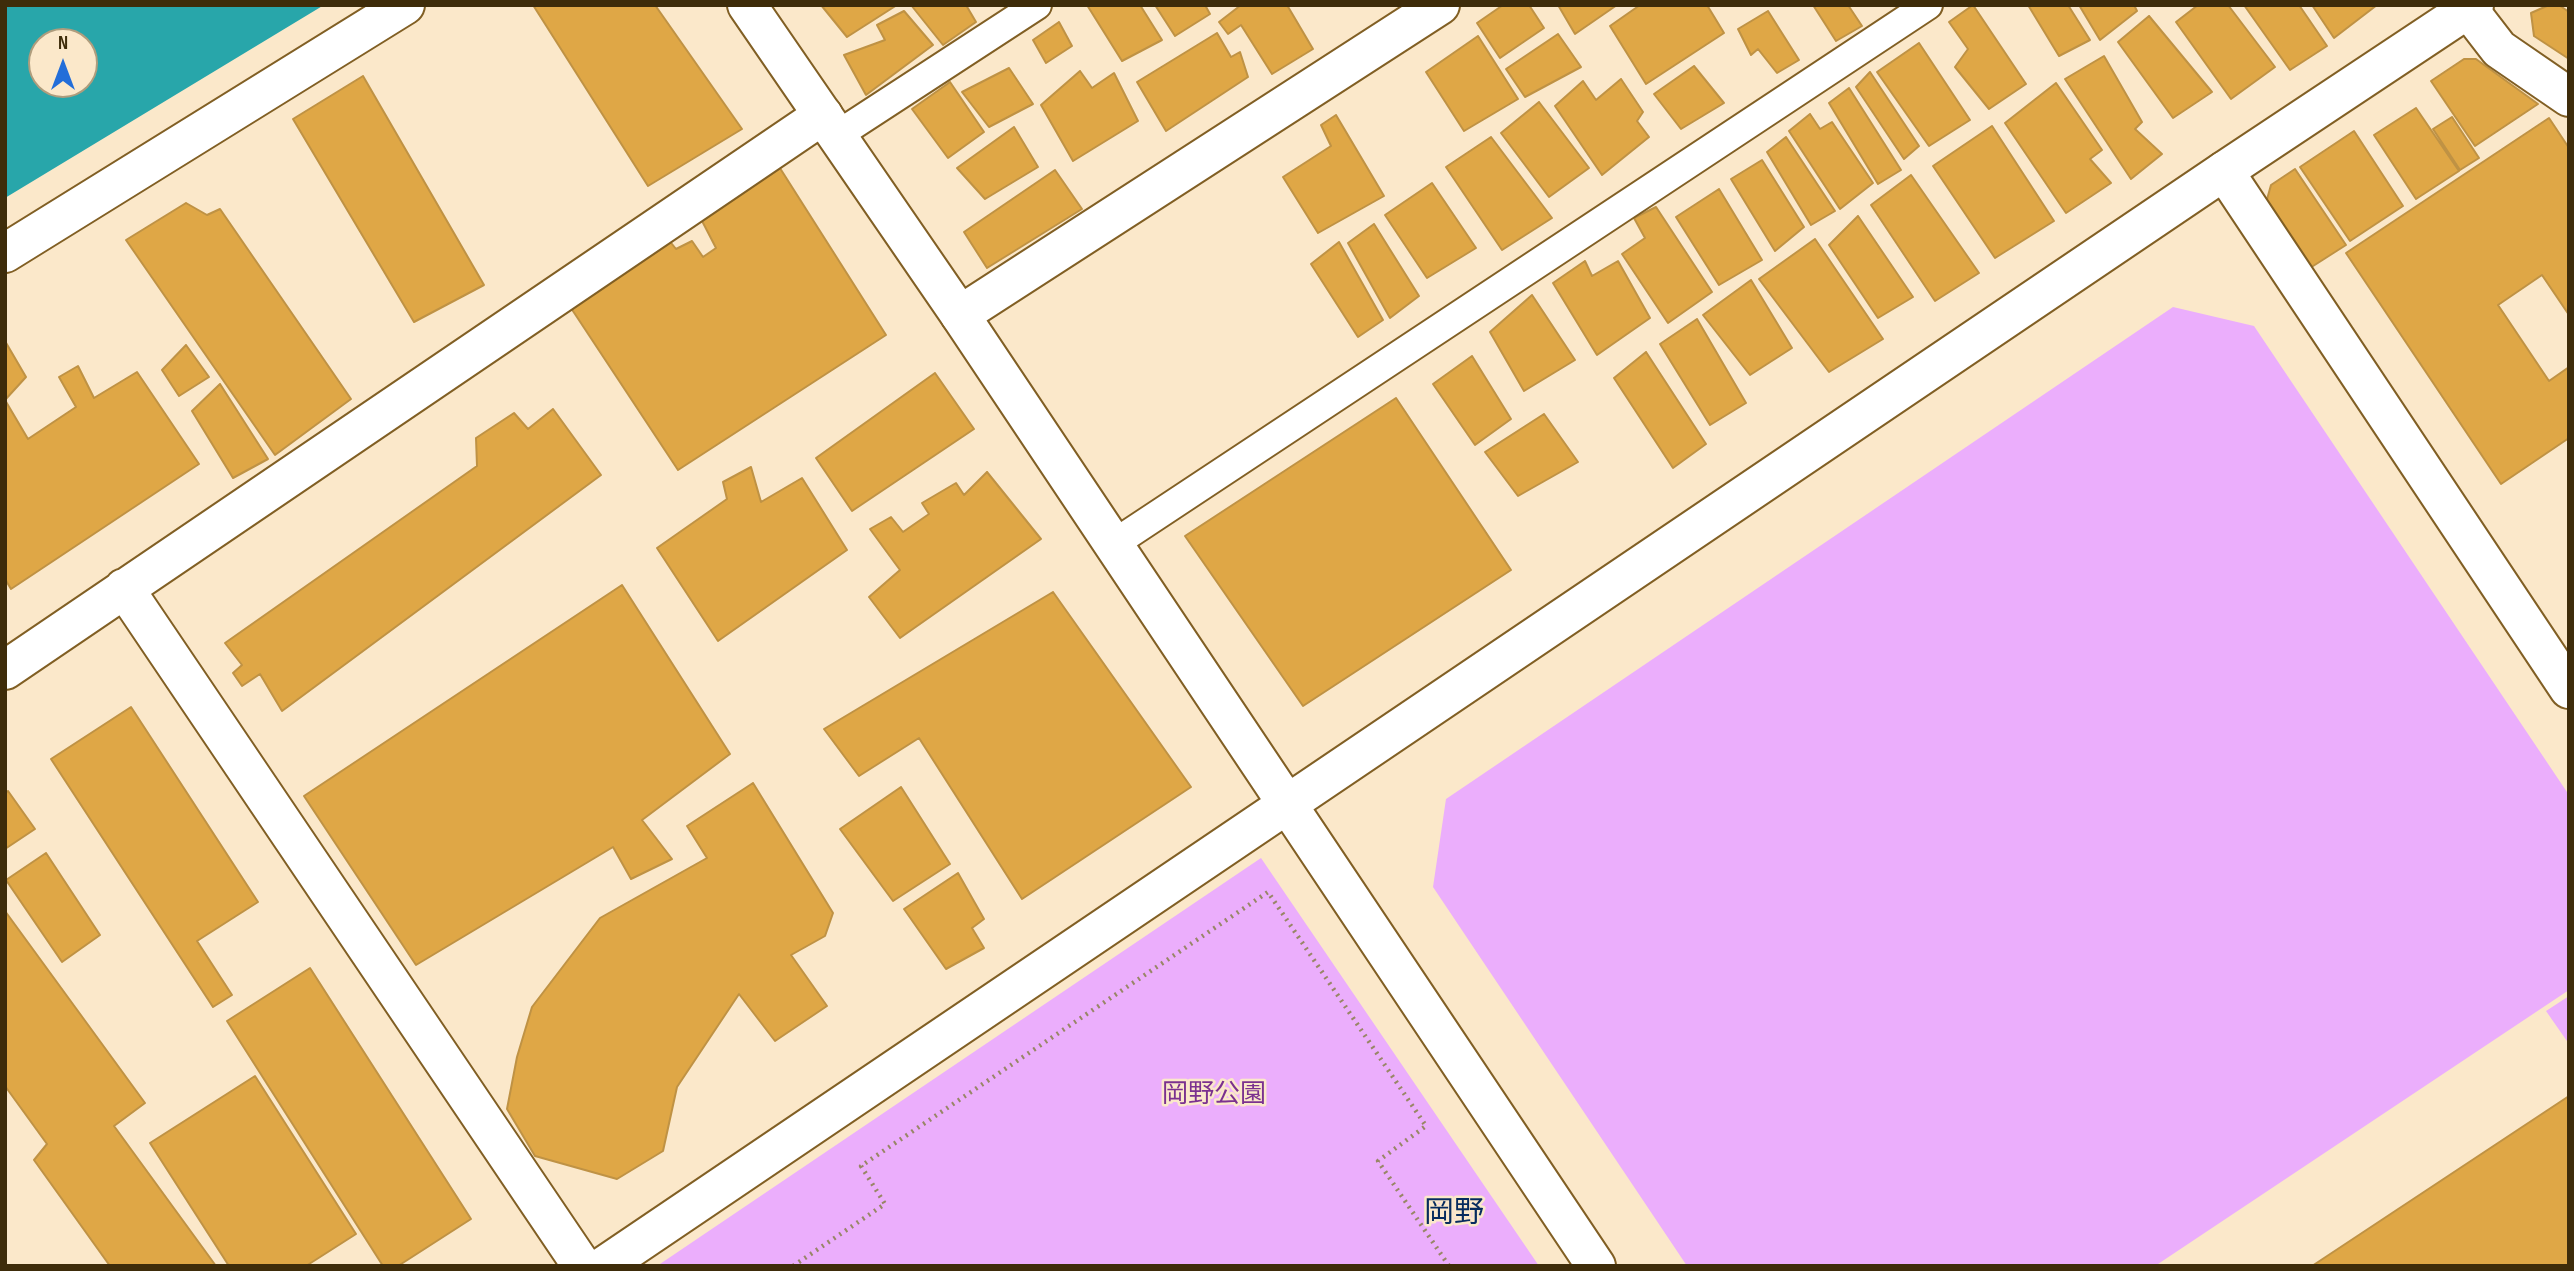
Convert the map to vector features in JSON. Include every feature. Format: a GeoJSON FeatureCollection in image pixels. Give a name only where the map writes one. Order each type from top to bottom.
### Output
{"type":"FeatureCollection","features":[{"type":"Feature","properties":{"kind":"street"},"geometry":{"type":"LineString","coordinates":[[5,253],[405,5]]}},
{"type":"Feature","properties":{"kind":"street"},"geometry":{"type":"LineString","coordinates":[[747,5],[960,315],[1595,1266]]}},
{"type":"Feature","properties":{"kind":"street"},"geometry":{"type":"LineString","coordinates":[[960,315],[1440,5]]}},
{"type":"Feature","properties":{"kind":"street"},"geometry":{"type":"LineString","coordinates":[[604,1266],[2470,6],[2499,49],[2569,97]]}},
{"type":"Feature","properties":{"kind":"street"},"geometry":{"type":"LineString","coordinates":[[9,660],[124,588],[829,126]]}},
{"type":"Feature","properties":{"kind":"street"},"geometry":{"type":"LineString","coordinates":[[2224,171],[2569,689]]}},
{"type":"Feature","properties":{"kind":"street"},"geometry":{"type":"LineString","coordinates":[[124,588],[582,1266]]}},
{"type":"Feature","properties":{"kind":"lane"},"geometry":{"type":"LineString","coordinates":[[829,126],[1037,5]]}},
{"type":"Feature","properties":{"kind":"lane"},"geometry":{"type":"LineString","coordinates":[[1112,545],[1928,5]]}},
{"type":"Feature","properties":{"kind":"path"},"geometry":{"type":"LineString","coordinates":[[793,1266],[885,1204],[861,1166],[1268,892],[1426,1126],[1378,1161],[1449,1266]]}},
{"type":"Feature","properties":{"kind":"green space"},"geometry":{"type":"Polygon","coordinates":[[[2173,307],[2254,326],[2569,795],[2569,990],[2155,1266],[1687,1266],[1433,887],[1446,799],[2173,307]]]}},
{"type":"Feature","properties":{"kind":"green space","name":"岡野公園"},"geometry":{"type":"Polygon","coordinates":[[[1261,858],[1539,1266],[657,1266],[1261,858]]]}},
{"type":"Feature","properties":{"kind":"green space"},"geometry":{"type":"Polygon","coordinates":[[[2569,996],[2569,1044],[2546,1011],[2569,996]]]}},
{"type":"Feature","properties":{"kind":"water"},"geometry":{"type":"Polygon","coordinates":[[[5,5],[324,5],[5,198],[5,5]]]}},
{"type":"Feature","properties":{"kind":"building"},"geometry":{"type":"Polygon","coordinates":[[[533,5],[655,5],[742,129],[648,186],[533,5]]]}},
{"type":"Feature","properties":{"kind":"building"},"geometry":{"type":"Polygon","coordinates":[[[821,5],[897,5],[847,37],[821,5]]]}},
{"type":"Feature","properties":{"kind":"building"},"geometry":{"type":"Polygon","coordinates":[[[911,5],[966,5],[976,22],[943,45],[911,5]]]}},
{"type":"Feature","properties":{"kind":"building"},"geometry":{"type":"Polygon","coordinates":[[[1087,5],[1140,5],[1162,40],[1122,61],[1087,5]]]}},
{"type":"Feature","properties":{"kind":"building"},"geometry":{"type":"Polygon","coordinates":[[[1155,5],[1205,5],[1210,14],[1175,36],[1155,5]]]}},
{"type":"Feature","properties":{"kind":"building"},"geometry":{"type":"Polygon","coordinates":[[[1241,5],[1287,5],[1313,49],[1272,74],[1241,25],[1228,34],[1219,22],[1241,5]]]}},
{"type":"Feature","properties":{"kind":"building"},"geometry":{"type":"Polygon","coordinates":[[[1503,5],[1529,5],[1544,28],[1500,58],[1477,23],[1503,5]]]}},
{"type":"Feature","properties":{"kind":"building"},"geometry":{"type":"Polygon","coordinates":[[[1558,5],[1617,5],[1575,34],[1558,5]]]}},
{"type":"Feature","properties":{"kind":"building"},"geometry":{"type":"Polygon","coordinates":[[[1640,5],[1707,5],[1724,33],[1646,84],[1610,26],[1640,5]]]}},
{"type":"Feature","properties":{"kind":"building"},"geometry":{"type":"Polygon","coordinates":[[[1813,5],[1848,5],[1862,26],[1836,41],[1813,5]]]}},
{"type":"Feature","properties":{"kind":"building"},"geometry":{"type":"Polygon","coordinates":[[[1973,5],[2026,84],[1989,109],[1955,67],[1968,49],[1949,22],[1973,5]]]}},
{"type":"Feature","properties":{"kind":"building"},"geometry":{"type":"Polygon","coordinates":[[[2028,5],[2068,5],[2090,40],[2059,56],[2028,5]]]}},
{"type":"Feature","properties":{"kind":"building"},"geometry":{"type":"Polygon","coordinates":[[[2079,5],[2134,5],[2137,11],[2100,40],[2079,5]]]}},
{"type":"Feature","properties":{"kind":"building"},"geometry":{"type":"Polygon","coordinates":[[[2198,5],[2228,5],[2275,67],[2231,99],[2176,22],[2198,5]]]}},
{"type":"Feature","properties":{"kind":"building"},"geometry":{"type":"Polygon","coordinates":[[[2244,5],[2299,5],[2327,46],[2290,70],[2244,5]]]}},
{"type":"Feature","properties":{"kind":"building"},"geometry":{"type":"Polygon","coordinates":[[[2312,5],[2377,5],[2334,38],[2312,5]]]}},
{"type":"Feature","properties":{"kind":"building"},"geometry":{"type":"Polygon","coordinates":[[[2549,5],[2559,5],[2569,12],[2569,59],[2534,36],[2531,13],[2549,5]]]}},
{"type":"Feature","properties":{"kind":"building"},"geometry":{"type":"Polygon","coordinates":[[[904,11],[933,45],[866,95],[844,55],[885,40],[877,25],[904,11]]]}},
{"type":"Feature","properties":{"kind":"building"},"geometry":{"type":"Polygon","coordinates":[[[1768,11],[1799,60],[1777,73],[1758,49],[1751,55],[1738,29],[1768,11]]]}},
{"type":"Feature","properties":{"kind":"building"},"geometry":{"type":"Polygon","coordinates":[[[2149,16],[2212,92],[2173,118],[2118,42],[2149,16]]]}},
{"type":"Feature","properties":{"kind":"building"},"geometry":{"type":"Polygon","coordinates":[[[1059,22],[1072,46],[1046,63],[1033,40],[1059,22]]]}},
{"type":"Feature","properties":{"kind":"building"},"geometry":{"type":"Polygon","coordinates":[[[1217,33],[1231,57],[1240,52],[1248,77],[1166,131],[1137,82],[1217,33]]]}},
{"type":"Feature","properties":{"kind":"building"},"geometry":{"type":"Polygon","coordinates":[[[1558,34],[1581,67],[1525,97],[1506,69],[1558,34]]]}},
{"type":"Feature","properties":{"kind":"building"},"geometry":{"type":"Polygon","coordinates":[[[1478,36],[1518,99],[1464,131],[1426,72],[1478,36]]]}},
{"type":"Feature","properties":{"kind":"building"},"geometry":{"type":"Polygon","coordinates":[[[1919,43],[1970,120],[1929,146],[1877,72],[1919,43]]]}},
{"type":"Feature","properties":{"kind":"building"},"geometry":{"type":"Polygon","coordinates":[[[2104,56],[2142,122],[2135,129],[2162,154],[2131,179],[2065,79],[2104,56]]]}},
{"type":"Feature","properties":{"kind":"building"},"geometry":{"type":"Polygon","coordinates":[[[2464,59],[2476,59],[2538,104],[2475,146],[2431,81],[2464,59]]]}},
{"type":"Feature","properties":{"kind":"building"},"geometry":{"type":"Polygon","coordinates":[[[1694,66],[1724,103],[1681,129],[1654,94],[1694,66]]]}},
{"type":"Feature","properties":{"kind":"building"},"geometry":{"type":"Polygon","coordinates":[[[1009,68],[1033,104],[989,127],[962,92],[1009,68]]]}},
{"type":"Feature","properties":{"kind":"building"},"geometry":{"type":"Polygon","coordinates":[[[1080,71],[1092,88],[1114,73],[1138,121],[1073,161],[1041,105],[1080,71]]]}},
{"type":"Feature","properties":{"kind":"building"},"geometry":{"type":"Polygon","coordinates":[[[1870,72],[1919,146],[1904,159],[1856,87],[1870,72]]]}},
{"type":"Feature","properties":{"kind":"building"},"geometry":{"type":"Polygon","coordinates":[[[363,76],[484,285],[414,322],[293,119],[363,76]]]}},
{"type":"Feature","properties":{"kind":"building"},"geometry":{"type":"Polygon","coordinates":[[[1621,79],[1643,112],[1637,121],[1649,137],[1602,175],[1555,106],[1583,81],[1596,100],[1621,79]]]}},
{"type":"Feature","properties":{"kind":"building"},"geometry":{"type":"Polygon","coordinates":[[[950,82],[984,132],[948,158],[912,109],[950,82]]]}},
{"type":"Feature","properties":{"kind":"building"},"geometry":{"type":"Polygon","coordinates":[[[2056,83],[2102,150],[2090,159],[2111,183],[2066,213],[2005,123],[2056,83]]]}},
{"type":"Feature","properties":{"kind":"building"},"geometry":{"type":"Polygon","coordinates":[[[1849,88],[1901,170],[1878,184],[1829,103],[1849,88]]]}},
{"type":"Feature","properties":{"kind":"building"},"geometry":{"type":"Polygon","coordinates":[[[1539,102],[1589,168],[1549,197],[1501,133],[1539,102]]]}},
{"type":"Feature","properties":{"kind":"building"},"geometry":{"type":"Polygon","coordinates":[[[2416,108],[2459,171],[2416,199],[2374,135],[2416,108]]]}},
{"type":"Feature","properties":{"kind":"building"},"geometry":{"type":"Polygon","coordinates":[[[1810,114],[1820,129],[1832,122],[1873,183],[1840,209],[1789,131],[1810,114]]]}},
{"type":"Feature","properties":{"kind":"building"},"geometry":{"type":"Polygon","coordinates":[[[1336,115],[1384,196],[1318,233],[1283,177],[1331,146],[1321,125],[1336,115]]]}},
{"type":"Feature","properties":{"kind":"building"},"geometry":{"type":"Polygon","coordinates":[[[2452,117],[2479,158],[2460,170],[2433,129],[2452,117]]]}},
{"type":"Feature","properties":{"kind":"building"},"geometry":{"type":"Polygon","coordinates":[[[2549,118],[2569,148],[2569,315],[2542,275],[2498,305],[2549,381],[2569,367],[2569,438],[2501,484],[2346,253],[2549,118]]]}},
{"type":"Feature","properties":{"kind":"building"},"geometry":{"type":"Polygon","coordinates":[[[1992,126],[2054,221],[1995,258],[1933,166],[1992,126]]]}},
{"type":"Feature","properties":{"kind":"building"},"geometry":{"type":"Polygon","coordinates":[[[1014,127],[1038,167],[985,199],[957,168],[1014,127]]]}},
{"type":"Feature","properties":{"kind":"building"},"geometry":{"type":"Polygon","coordinates":[[[2354,131],[2403,206],[2350,241],[2300,167],[2354,131]]]}},
{"type":"Feature","properties":{"kind":"building"},"geometry":{"type":"Polygon","coordinates":[[[1491,137],[1552,218],[1502,250],[1446,167],[1491,137]]]}},
{"type":"Feature","properties":{"kind":"building"},"geometry":{"type":"Polygon","coordinates":[[[1786,137],[1835,211],[1811,225],[1767,152],[1786,137]]]}},
{"type":"Feature","properties":{"kind":"building"},"geometry":{"type":"Polygon","coordinates":[[[1762,160],[1804,227],[1775,251],[1731,179],[1762,160]]]}},
{"type":"Feature","properties":{"kind":"building"},"geometry":{"type":"Polygon","coordinates":[[[778,165],[886,335],[678,470],[569,305],[668,239],[676,249],[692,241],[703,257],[716,248],[700,217],[778,165]]]}},
{"type":"Feature","properties":{"kind":"building"},"geometry":{"type":"Polygon","coordinates":[[[2295,169],[2346,245],[2310,268],[2266,203],[2271,185],[2295,169]]]}},
{"type":"Feature","properties":{"kind":"building"},"geometry":{"type":"Polygon","coordinates":[[[1055,170],[1082,209],[987,268],[964,232],[1055,170]]]}},
{"type":"Feature","properties":{"kind":"building"},"geometry":{"type":"Polygon","coordinates":[[[1911,175],[1979,273],[1935,301],[1871,205],[1911,175]]]}},
{"type":"Feature","properties":{"kind":"building"},"geometry":{"type":"Polygon","coordinates":[[[1432,183],[1476,248],[1427,278],[1385,215],[1432,183]]]}},
{"type":"Feature","properties":{"kind":"building"},"geometry":{"type":"Polygon","coordinates":[[[1719,189],[1762,260],[1719,285],[1676,217],[1719,189]]]}},
{"type":"Feature","properties":{"kind":"building"},"geometry":{"type":"Polygon","coordinates":[[[186,203],[207,215],[220,209],[351,399],[275,455],[126,240],[186,203]]]}},
{"type":"Feature","properties":{"kind":"building"},"geometry":{"type":"Polygon","coordinates":[[[1656,207],[1712,292],[1668,323],[1622,254],[1645,238],[1634,218],[1656,207]]]}},
{"type":"Feature","properties":{"kind":"building"},"geometry":{"type":"Polygon","coordinates":[[[1858,216],[1913,297],[1878,318],[1829,245],[1858,216]]]}},
{"type":"Feature","properties":{"kind":"building"},"geometry":{"type":"Polygon","coordinates":[[[1374,224],[1419,296],[1390,318],[1348,243],[1374,224]]]}},
{"type":"Feature","properties":{"kind":"building"},"geometry":{"type":"Polygon","coordinates":[[[1815,239],[1883,339],[1829,372],[1759,279],[1815,239]]]}},
{"type":"Feature","properties":{"kind":"building"},"geometry":{"type":"Polygon","coordinates":[[[1339,242],[1383,320],[1358,337],[1311,264],[1339,242]]]}},
{"type":"Feature","properties":{"kind":"building"},"geometry":{"type":"Polygon","coordinates":[[[1585,261],[1592,276],[1618,261],[1650,318],[1597,355],[1553,283],[1585,261]]]}},
{"type":"Feature","properties":{"kind":"building"},"geometry":{"type":"Polygon","coordinates":[[[1751,280],[1792,348],[1750,375],[1703,315],[1751,280]]]}},
{"type":"Feature","properties":{"kind":"building"},"geometry":{"type":"Polygon","coordinates":[[[1532,295],[1575,360],[1524,391],[1490,332],[1532,295]]]}},
{"type":"Feature","properties":{"kind":"building"},"geometry":{"type":"Polygon","coordinates":[[[1697,319],[1746,403],[1710,425],[1660,344],[1697,319]]]}},
{"type":"Feature","properties":{"kind":"building"},"geometry":{"type":"Polygon","coordinates":[[[5,341],[26,377],[5,400],[5,341]]]}},
{"type":"Feature","properties":{"kind":"building"},"geometry":{"type":"Polygon","coordinates":[[[186,345],[209,377],[179,396],[162,370],[186,345]]]}},
{"type":"Feature","properties":{"kind":"building"},"geometry":{"type":"Polygon","coordinates":[[[1646,352],[1706,444],[1673,468],[1614,378],[1646,352]]]}},
{"type":"Feature","properties":{"kind":"building"},"geometry":{"type":"Polygon","coordinates":[[[1472,356],[1511,419],[1475,445],[1433,384],[1472,356]]]}},
{"type":"Feature","properties":{"kind":"building"},"geometry":{"type":"Polygon","coordinates":[[[78,366],[94,398],[137,372],[199,464],[11,589],[5,579],[5,400],[28,439],[76,407],[59,377],[78,366]]]}},
{"type":"Feature","properties":{"kind":"building"},"geometry":{"type":"Polygon","coordinates":[[[935,373],[974,429],[852,511],[816,458],[935,373]]]}},
{"type":"Feature","properties":{"kind":"building"},"geometry":{"type":"Polygon","coordinates":[[[220,384],[268,459],[233,478],[192,411],[220,384]]]}},
{"type":"Feature","properties":{"kind":"building"},"geometry":{"type":"Polygon","coordinates":[[[1396,398],[1511,570],[1303,706],[1185,536],[1396,398]]]}},
{"type":"Feature","properties":{"kind":"building"},"geometry":{"type":"Polygon","coordinates":[[[553,409],[601,475],[282,711],[260,674],[242,686],[233,673],[242,665],[225,643],[477,466],[476,438],[514,413],[528,429],[553,409]]]}},
{"type":"Feature","properties":{"kind":"building"},"geometry":{"type":"Polygon","coordinates":[[[1544,414],[1578,462],[1518,496],[1485,452],[1544,414]]]}},
{"type":"Feature","properties":{"kind":"building"},"geometry":{"type":"Polygon","coordinates":[[[751,467],[761,502],[802,478],[847,550],[718,641],[657,548],[727,499],[723,482],[751,467]]]}},
{"type":"Feature","properties":{"kind":"building"},"geometry":{"type":"Polygon","coordinates":[[[987,472],[1041,539],[900,638],[869,597],[900,570],[870,529],[891,517],[903,532],[929,514],[922,503],[956,483],[964,495],[987,472]]]}},
{"type":"Feature","properties":{"kind":"building"},"geometry":{"type":"Polygon","coordinates":[[[622,585],[730,754],[642,820],[672,859],[631,879],[613,847],[416,965],[304,796],[622,585]]]}},
{"type":"Feature","properties":{"kind":"building"},"geometry":{"type":"Polygon","coordinates":[[[1053,592],[1191,787],[1022,899],[919,738],[859,776],[824,729],[1053,592]]]}},
{"type":"Feature","properties":{"kind":"building"},"geometry":{"type":"Polygon","coordinates":[[[131,707],[258,902],[197,941],[232,995],[213,1007],[51,759],[131,707]]]}},
{"type":"Feature","properties":{"kind":"building"},"geometry":{"type":"Polygon","coordinates":[[[753,783],[833,913],[825,936],[791,955],[827,1006],[775,1041],[739,994],[677,1087],[663,1151],[617,1179],[535,1156],[507,1109],[517,1057],[532,1007],[600,918],[707,858],[687,826],[753,783]]]}},
{"type":"Feature","properties":{"kind":"building"},"geometry":{"type":"Polygon","coordinates":[[[901,787],[950,864],[893,901],[840,829],[901,787]]]}},
{"type":"Feature","properties":{"kind":"building"},"geometry":{"type":"Polygon","coordinates":[[[8,791],[35,829],[5,849],[5,793],[8,791]]]}},
{"type":"Feature","properties":{"kind":"building"},"geometry":{"type":"Polygon","coordinates":[[[46,853],[100,935],[62,962],[6,880],[46,853]]]}},
{"type":"Feature","properties":{"kind":"building"},"geometry":{"type":"Polygon","coordinates":[[[958,873],[984,919],[972,928],[984,948],[946,969],[904,909],[958,873]]]}},
{"type":"Feature","properties":{"kind":"building"},"geometry":{"type":"Polygon","coordinates":[[[5,911],[145,1103],[114,1126],[216,1266],[110,1266],[34,1160],[47,1144],[5,1086],[5,911]]]}},
{"type":"Feature","properties":{"kind":"building"},"geometry":{"type":"Polygon","coordinates":[[[310,968],[471,1219],[398,1266],[383,1266],[227,1021],[310,968]]]}},
{"type":"Feature","properties":{"kind":"building"},"geometry":{"type":"Polygon","coordinates":[[[255,1076],[356,1234],[306,1266],[229,1266],[150,1143],[255,1076]]]}},
{"type":"Feature","properties":{"kind":"building"},"geometry":{"type":"Polygon","coordinates":[[[2569,1096],[2569,1266],[2312,1266],[2569,1096]]]}},
{"type":"Feature","properties":{"kind":"district","name":"岡野"},"geometry":{"type":"Point","coordinates":[1454,1214]}}]}
